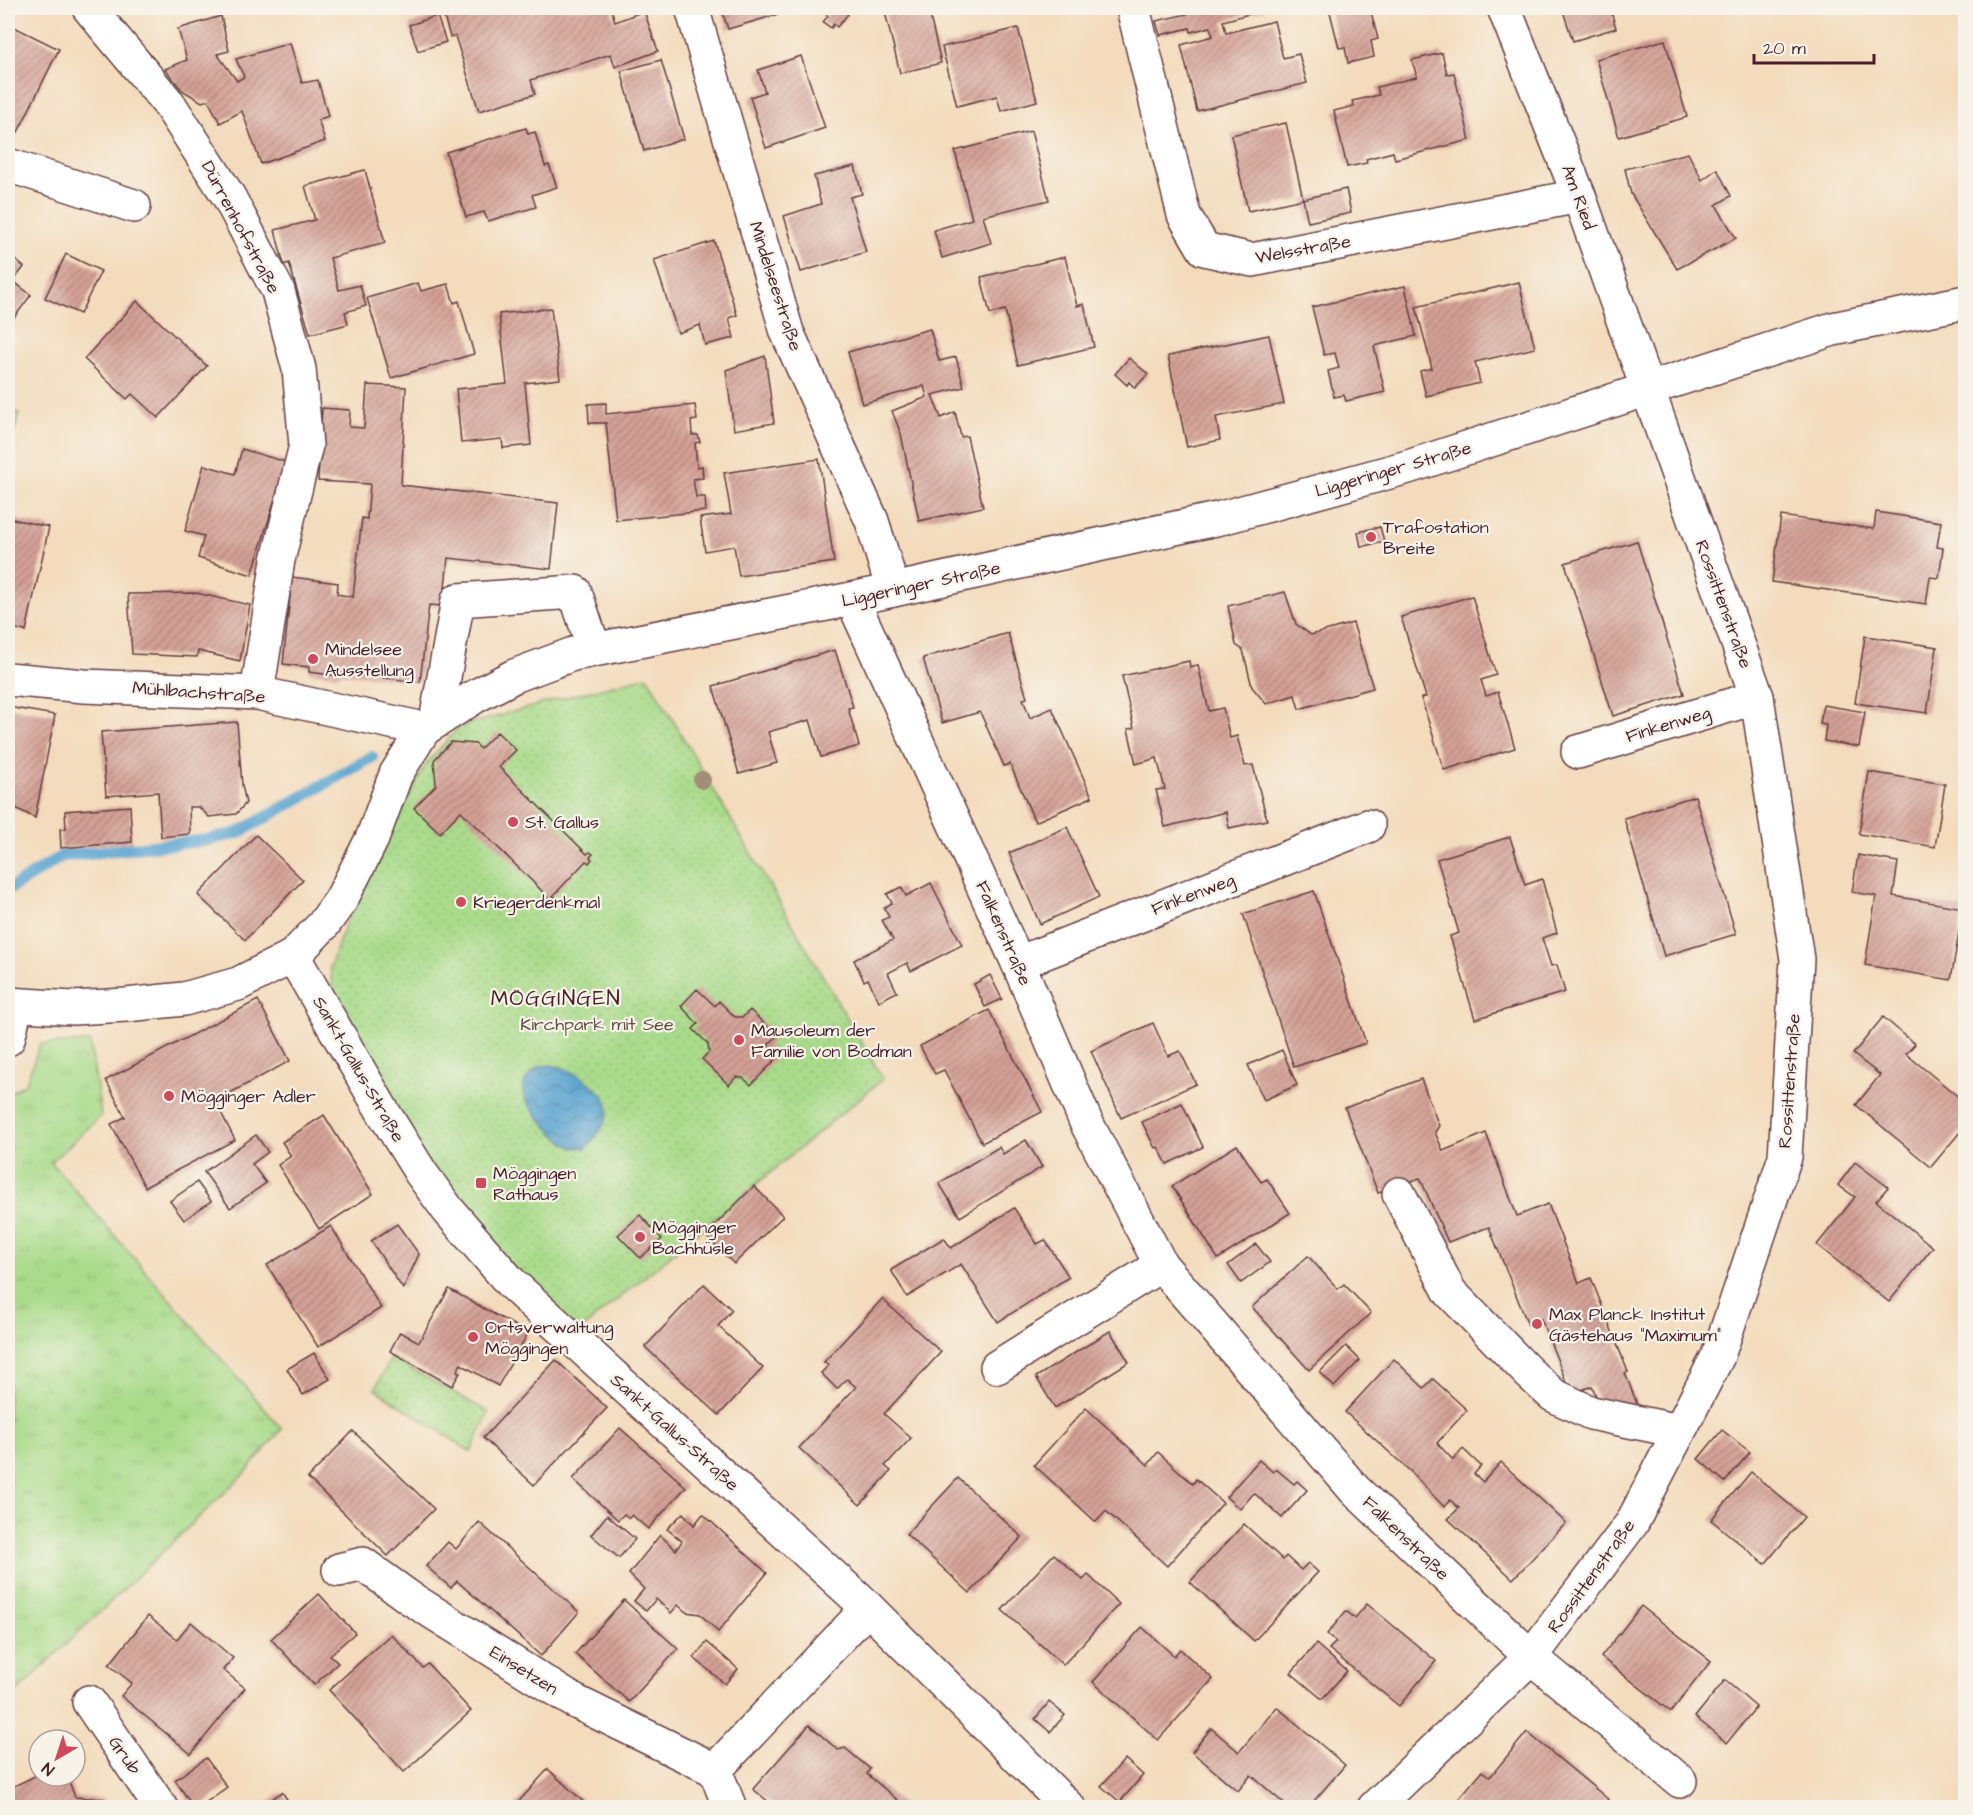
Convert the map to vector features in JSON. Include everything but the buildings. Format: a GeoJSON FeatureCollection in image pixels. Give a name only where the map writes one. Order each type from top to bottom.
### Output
{"type":"FeatureCollection","features":[{"type":"Feature","properties":{"kind":"street","name":"Dürrenhofstraße"},"geometry":{"type":"LineString","coordinates":[[89,8],[169,104],[229,197],[278,291],[299,369],[306,445],[278,560],[257,693]]}},
{"type":"Feature","properties":{"kind":"street","name":"Mindelseestraße"},"geometry":{"type":"LineString","coordinates":[[692,8],[787,332],[872,521],[893,590]]}},
{"type":"Feature","properties":{"kind":"street","name":"Welsstraße"},"geometry":{"type":"LineString","coordinates":[[1133,8],[1184,215],[1204,249],[1251,260],[1579,196]]}},
{"type":"Feature","properties":{"kind":"street","name":"Am Ried"},"geometry":{"type":"LineString","coordinates":[[1504,8],[1579,196],[1647,389]]}},
{"type":"Feature","properties":{"kind":"street"},"geometry":{"type":"LineString","coordinates":[[8,165],[134,206]]}},
{"type":"Feature","properties":{"kind":"street","name":"Liggeringer Straße"},"geometry":{"type":"LineString","coordinates":[[12,1005],[73,1008],[184,999],[238,984],[293,956],[323,925],[346,892],[372,839],[396,774],[430,725],[514,676],[573,654],[852,599],[1221,518],[1408,467],[1833,328],[1965,302]]}},
{"type":"Feature","properties":{"kind":"street","name":"Rossittenstraße"},"geometry":{"type":"LineString","coordinates":[[1374,1808],[1532,1657],[1632,1523],[1718,1356],[1785,1157],[1797,959],[1757,697],[1647,389]]}},
{"type":"Feature","properties":{"kind":"street"},"geometry":{"type":"LineString","coordinates":[[430,725],[458,600],[575,592],[594,649]]}},
{"type":"Feature","properties":{"kind":"street","name":"Falkenstraße"},"geometry":{"type":"LineString","coordinates":[[852,599],[1018,963],[1086,1122],[1161,1265],[1355,1490],[1532,1657],[1680,1781]]}},
{"type":"Feature","properties":{"kind":"street","name":"Mühlbachstraße"},"geometry":{"type":"LineString","coordinates":[[8,679],[84,686],[257,693],[430,725]]}},
{"type":"Feature","properties":{"kind":"street","name":"Finkenweg"},"geometry":{"type":"LineString","coordinates":[[1578,752],[1757,697]]}},
{"type":"Feature","properties":{"kind":"street","name":"Finkenweg"},"geometry":{"type":"LineString","coordinates":[[1018,963],[1368,826]]}},
{"type":"Feature","properties":{"kind":"street","name":"Sankt-Gallus-Straße"},"geometry":{"type":"LineString","coordinates":[[293,956],[421,1173],[469,1236],[511,1283],[868,1608],[1069,1808]]}},
{"type":"Feature","properties":{"kind":"street"},"geometry":{"type":"LineString","coordinates":[[8,1039],[12,1005]]}},
{"type":"Feature","properties":{"kind":"street"},"geometry":{"type":"LineString","coordinates":[[1399,1194],[1450,1292],[1553,1395],[1591,1413],[1679,1431]]}},
{"type":"Feature","properties":{"kind":"street"},"geometry":{"type":"LineString","coordinates":[[997,1367],[1161,1265]]}},
{"type":"Feature","properties":{"kind":"street","name":"Einsetzen"},"geometry":{"type":"LineString","coordinates":[[339,1569],[363,1564],[410,1598],[574,1701],[715,1770]]}},
{"type":"Feature","properties":{"kind":"street"},"geometry":{"type":"LineString","coordinates":[[730,1808],[715,1770],[868,1608]]}},
{"type":"Feature","properties":{"kind":"street","name":"Grub"},"geometry":{"type":"LineString","coordinates":[[88,1702],[161,1808]]}},
{"type":"Feature","properties":{"kind":"green space"},"geometry":{"type":"Polygon","coordinates":[[[8,409],[19,414],[8,454],[8,409]]]}},
{"type":"Feature","properties":{"kind":"green space","name":"Kirchpark mit See"},"geometry":{"type":"Polygon","coordinates":[[[647,676],[883,1079],[571,1338],[454,1217],[334,1001],[330,967],[353,903],[426,764],[459,727],[647,676]]]}},
{"type":"Feature","properties":{"kind":"green space"},"geometry":{"type":"Polygon","coordinates":[[[90,1042],[101,1116],[51,1162],[282,1429],[246,1472],[8,1700],[8,1094],[26,1083],[40,1044],[90,1042]]]}},
{"type":"Feature","properties":{"kind":"green space"},"geometry":{"type":"Polygon","coordinates":[[[391,1358],[489,1412],[471,1452],[375,1389],[391,1358]]]}},
{"type":"Feature","properties":{"kind":"water"},"geometry":{"type":"Polygon","coordinates":[[[542,1066],[556,1066],[569,1071],[585,1080],[604,1097],[608,1109],[605,1121],[586,1148],[572,1147],[559,1138],[529,1105],[523,1087],[532,1073],[542,1066]]]}},
{"type":"Feature","properties":{"kind":"waterway"},"geometry":{"type":"LineString","coordinates":[[8,890],[62,856],[208,840],[238,833],[372,757]]}},
{"type":"Feature","properties":{"kind":"place","name":"Trafostation Breite"},"geometry":{"type":"Point","coordinates":[1371,537]}},
{"type":"Feature","properties":{"kind":"place","name":"Mindelsee Ausstellung"},"geometry":{"type":"Point","coordinates":[313,659]}},
{"type":"Feature","properties":{"kind":"place","name":"St. Gallus"},"geometry":{"type":"Point","coordinates":[513,822]}},
{"type":"Feature","properties":{"kind":"place","name":"Kriegerdenkmal"},"geometry":{"type":"Point","coordinates":[461,902]}},
{"type":"Feature","properties":{"kind":"place","name":"Mausoleum der Familie von Bodman"},"geometry":{"type":"Point","coordinates":[739,1040]}},
{"type":"Feature","properties":{"kind":"place","name":"Mögginger Adler"},"geometry":{"type":"Point","coordinates":[169,1096]}},
{"type":"Feature","properties":{"kind":"place","name":"Möggingen Rathaus"},"geometry":{"type":"Point","coordinates":[481,1183]}},
{"type":"Feature","properties":{"kind":"place","name":"Mögginger Bachhüsle"},"geometry":{"type":"Point","coordinates":[640,1237]}},
{"type":"Feature","properties":{"kind":"place","name":"Max Planck Institut Gästehaus \"Maximum\""},"geometry":{"type":"Point","coordinates":[1537,1324]}},
{"type":"Feature","properties":{"kind":"place","name":"Ortsverwaltung Möggingen"},"geometry":{"type":"Point","coordinates":[473,1337]}},
{"type":"Feature","properties":{"kind":"district","name":"MÖGGINGEN"},"geometry":{"type":"Point","coordinates":[556,998]}}]}
